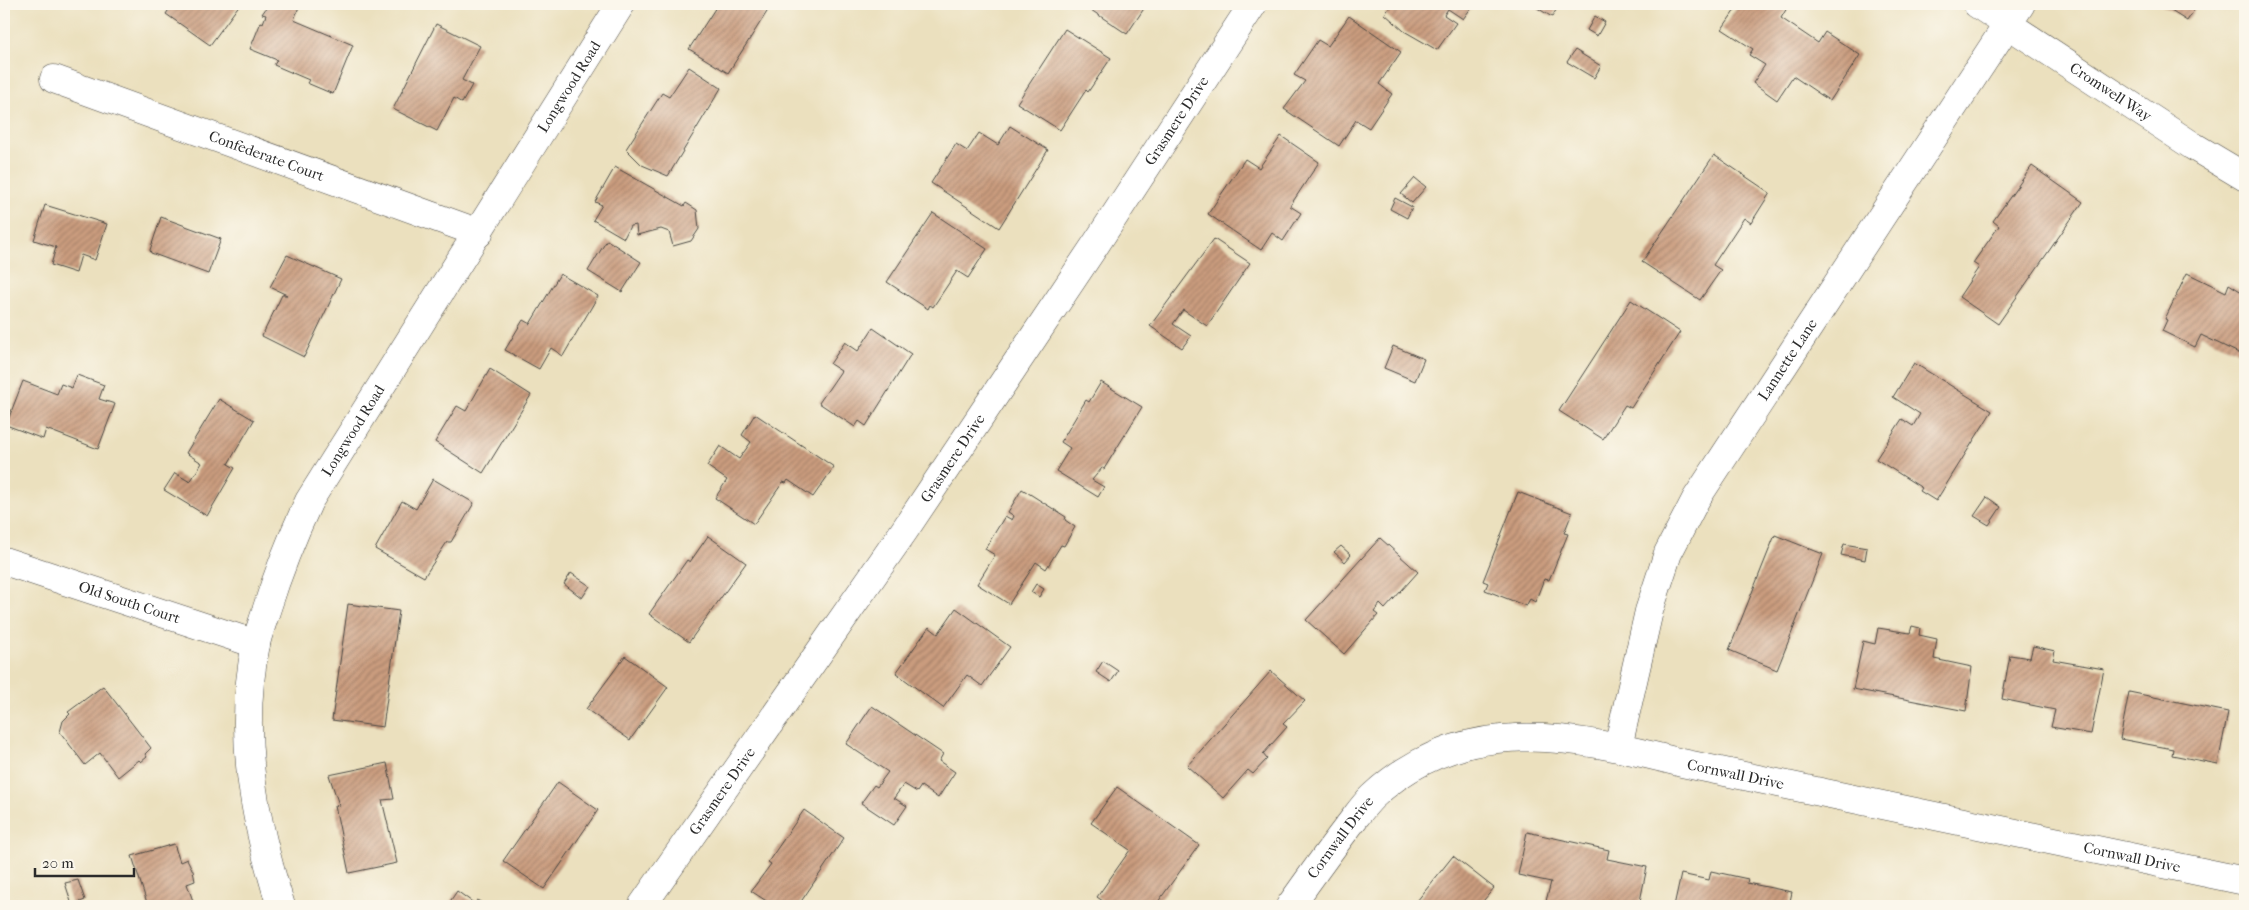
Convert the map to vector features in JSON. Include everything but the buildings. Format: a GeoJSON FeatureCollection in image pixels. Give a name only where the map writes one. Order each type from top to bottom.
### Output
{"type":"FeatureCollection","features":[{"type":"Feature","properties":{"kind":"street","name":"Longwood Road"},"geometry":{"type":"LineString","coordinates":[[281,906],[254,807],[248,712],[256,644],[282,562],[309,501],[622,4]]}},
{"type":"Feature","properties":{"kind":"street","name":"Grasmere Drive"},"geometry":{"type":"LineString","coordinates":[[642,906],[904,531],[1252,4]]}},
{"type":"Feature","properties":{"kind":"street","name":"Cromwell Way"},"geometry":{"type":"LineString","coordinates":[[1977,4],[2015,14],[2192,146],[2245,177]]}},
{"type":"Feature","properties":{"kind":"street","name":"Lannette Lane"},"geometry":{"type":"LineString","coordinates":[[1618,747],[1649,610],[1668,553],[1696,499],[2015,14]]}},
{"type":"Feature","properties":{"kind":"street","name":"Confederate Court"},"geometry":{"type":"LineString","coordinates":[[54,79],[479,233]]}},
{"type":"Feature","properties":{"kind":"street","name":"Old South Court"},"geometry":{"type":"LineString","coordinates":[[4,562],[256,644]]}},
{"type":"Feature","properties":{"kind":"street","name":"Cornwall Drive"},"geometry":{"type":"LineString","coordinates":[[1290,906],[1331,848],[1370,798],[1400,774],[1433,755],[1465,744],[1502,737],[1542,736],[1618,747],[1682,763],[2245,881]]}}]}
